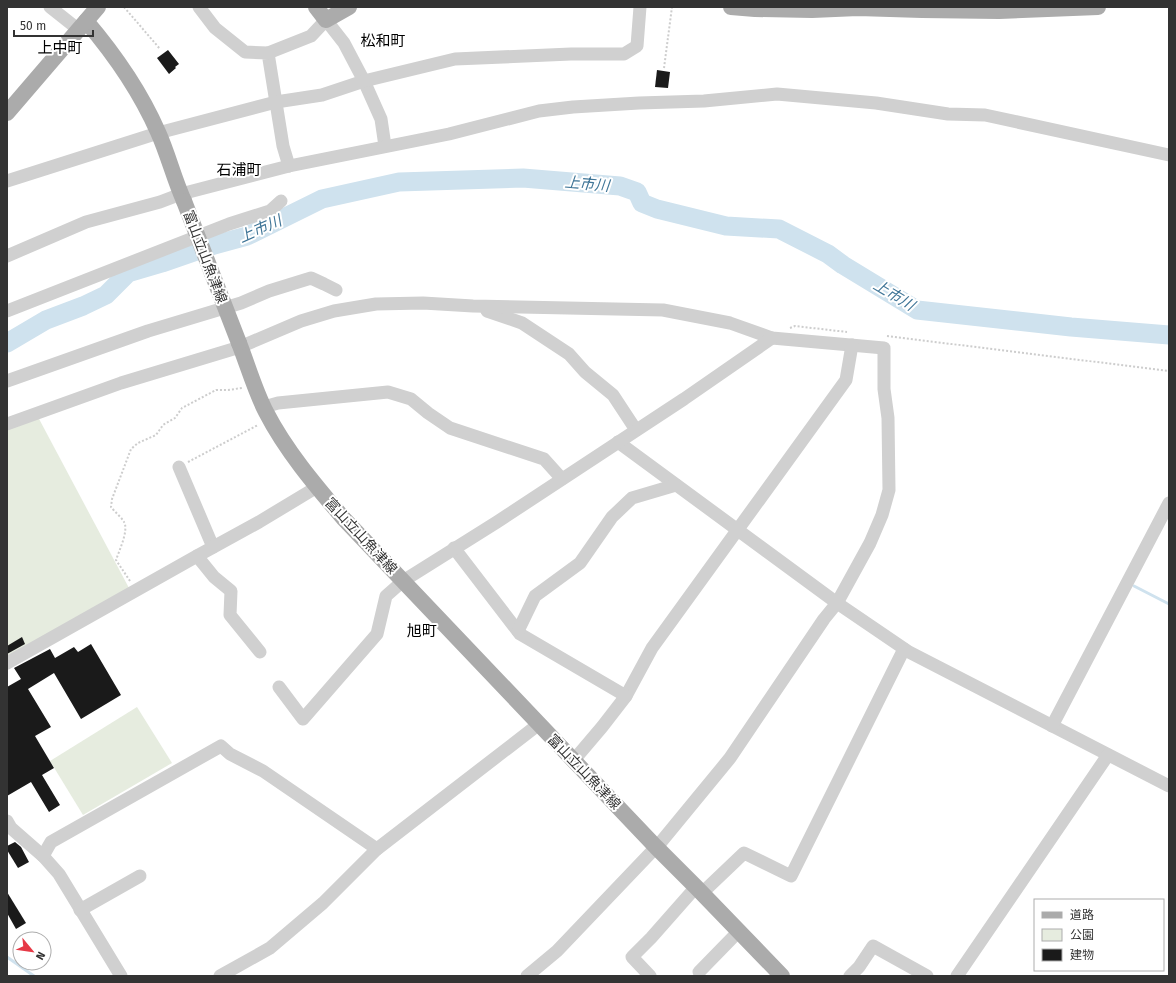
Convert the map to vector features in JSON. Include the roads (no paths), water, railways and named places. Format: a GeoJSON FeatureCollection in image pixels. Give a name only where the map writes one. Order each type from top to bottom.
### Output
{"type":"FeatureCollection","features":[{"type":"Feature","properties":{"kind":"main road"},"geometry":{"type":"LineString","coordinates":[[7,113],[98,7]]}},
{"type":"Feature","properties":{"kind":"main road"},"geometry":{"type":"LineString","coordinates":[[316,7],[326,20],[349,7]]}},
{"type":"Feature","properties":{"kind":"main road"},"geometry":{"type":"LineString","coordinates":[[731,7],[812,10],[858,8],[999,11],[1098,7]]}},
{"type":"Feature","properties":{"kind":"main road","name":"富山立山魚津線"},"geometry":{"type":"LineString","coordinates":[[83,26],[108,48],[137,89],[158,133],[255,384],[267,412],[281,438],[317,487],[344,519],[656,847],[739,931],[778,975]]}},
{"type":"Feature","properties":{"kind":"street"},"geometry":{"type":"LineString","coordinates":[[50,7],[83,26]]}},
{"type":"Feature","properties":{"kind":"street"},"geometry":{"type":"LineString","coordinates":[[199,7],[215,28],[245,52],[268,53],[311,36],[326,20],[344,43],[364,81],[381,119],[385,146]]}},
{"type":"Feature","properties":{"kind":"street"},"geometry":{"type":"LineString","coordinates":[[7,181],[158,133],[276,102],[322,96],[364,81],[455,59],[571,54],[624,54],[637,46],[640,7]]}},
{"type":"Feature","properties":{"kind":"street"},"geometry":{"type":"LineString","coordinates":[[268,53],[282,146],[289,166]]}},
{"type":"Feature","properties":{"kind":"street"},"geometry":{"type":"LineString","coordinates":[[7,256],[86,222],[160,202],[182,198],[289,166],[449,134],[546,110],[609,104],[704,101],[777,94],[876,103],[948,114],[985,115],[1169,155]]}},
{"type":"Feature","properties":{"kind":"street"},"geometry":{"type":"LineString","coordinates":[[7,311],[229,224],[270,211],[281,201]]}},
{"type":"Feature","properties":{"kind":"street"},"geometry":{"type":"LineString","coordinates":[[7,381],[148,331],[241,303],[269,291],[311,278],[336,290]]}},
{"type":"Feature","properties":{"kind":"street"},"geometry":{"type":"LineString","coordinates":[[7,424],[121,383],[240,345],[334,311],[376,304],[423,303],[473,306],[663,310],[730,323],[772,338],[884,348],[884,389],[888,424],[889,490],[882,515],[870,543],[837,603],[824,619],[730,758],[656,847],[557,951],[527,976]]}},
{"type":"Feature","properties":{"kind":"street"},"geometry":{"type":"LineString","coordinates":[[473,306],[522,323],[569,354],[585,372],[613,396],[636,430]]}},
{"type":"Feature","properties":{"kind":"street"},"geometry":{"type":"LineString","coordinates":[[279,687],[303,719],[377,634],[386,596],[403,581],[497,522],[684,399],[772,338]]}},
{"type":"Feature","properties":{"kind":"street"},"geometry":{"type":"LineString","coordinates":[[574,760],[626,696],[652,648],[846,380],[852,345]]}},
{"type":"Feature","properties":{"kind":"street"},"geometry":{"type":"LineString","coordinates":[[267,412],[278,403],[388,392],[411,399],[450,428],[544,459],[562,479]]}},
{"type":"Feature","properties":{"kind":"street"},"geometry":{"type":"LineString","coordinates":[[618,442],[837,603],[904,649],[1169,786]]}},
{"type":"Feature","properties":{"kind":"street"},"geometry":{"type":"LineString","coordinates":[[179,467],[213,547]]}},
{"type":"Feature","properties":{"kind":"street"},"geometry":{"type":"LineString","coordinates":[[518,631],[536,596],[580,563],[612,517],[632,498],[676,485]]}},
{"type":"Feature","properties":{"kind":"street"},"geometry":{"type":"LineString","coordinates":[[7,663],[259,522],[317,487]]}},
{"type":"Feature","properties":{"kind":"street"},"geometry":{"type":"LineString","coordinates":[[1052,726],[1169,503]]}},
{"type":"Feature","properties":{"kind":"street"},"geometry":{"type":"LineString","coordinates":[[454,548],[520,634],[626,696]]}},
{"type":"Feature","properties":{"kind":"street"},"geometry":{"type":"LineString","coordinates":[[197,556],[214,577],[231,591],[230,614],[260,652]]}},
{"type":"Feature","properties":{"kind":"street"},"geometry":{"type":"LineString","coordinates":[[650,976],[632,957],[699,890],[744,853],[792,876],[904,649]]}},
{"type":"Feature","properties":{"kind":"street"},"geometry":{"type":"LineString","coordinates":[[220,976],[270,948],[323,903],[377,849],[539,724]]}},
{"type":"Feature","properties":{"kind":"street"},"geometry":{"type":"LineString","coordinates":[[43,856],[51,842],[221,746],[230,754],[263,771],[377,849]]}},
{"type":"Feature","properties":{"kind":"street"},"geometry":{"type":"LineString","coordinates":[[957,976],[1108,755]]}},
{"type":"Feature","properties":{"kind":"street"},"geometry":{"type":"LineString","coordinates":[[7,821],[11,828],[43,856],[58,874],[121,976]]}},
{"type":"Feature","properties":{"kind":"street"},"geometry":{"type":"LineString","coordinates":[[80,910],[140,876]]}},
{"type":"Feature","properties":{"kind":"street"},"geometry":{"type":"LineString","coordinates":[[699,972],[739,931]]}},
{"type":"Feature","properties":{"kind":"street"},"geometry":{"type":"LineString","coordinates":[[850,976],[860,968],[873,946],[927,976]]}},
{"type":"Feature","properties":{"kind":"waterway","name":"上市川"},"geometry":{"type":"LineString","coordinates":[[7,343],[46,320],[83,306],[106,295],[128,273],[214,245],[247,236],[322,199],[399,182],[523,178],[620,186],[637,192],[642,203],[657,209],[726,226],[779,229],[828,254],[843,265],[917,310],[1071,327],[1169,335]]}},
{"type":"Feature","properties":{"kind":"waterway"},"geometry":{"type":"LineString","coordinates":[[1134,586],[1169,604]]}},
{"type":"Feature","properties":{"kind":"waterway"},"geometry":{"type":"LineString","coordinates":[[7,957],[34,976]]}},
{"type":"Feature","properties":{"kind":"district","name":"松和町"},"geometry":{"type":"Point","coordinates":[383,41]}},
{"type":"Feature","properties":{"kind":"district","name":"上中町"},"geometry":{"type":"Point","coordinates":[60,48]}},
{"type":"Feature","properties":{"kind":"district","name":"石浦町"},"geometry":{"type":"Point","coordinates":[239,170]}},
{"type":"Feature","properties":{"kind":"district","name":"旭町"},"geometry":{"type":"Point","coordinates":[422,631]}}]}
